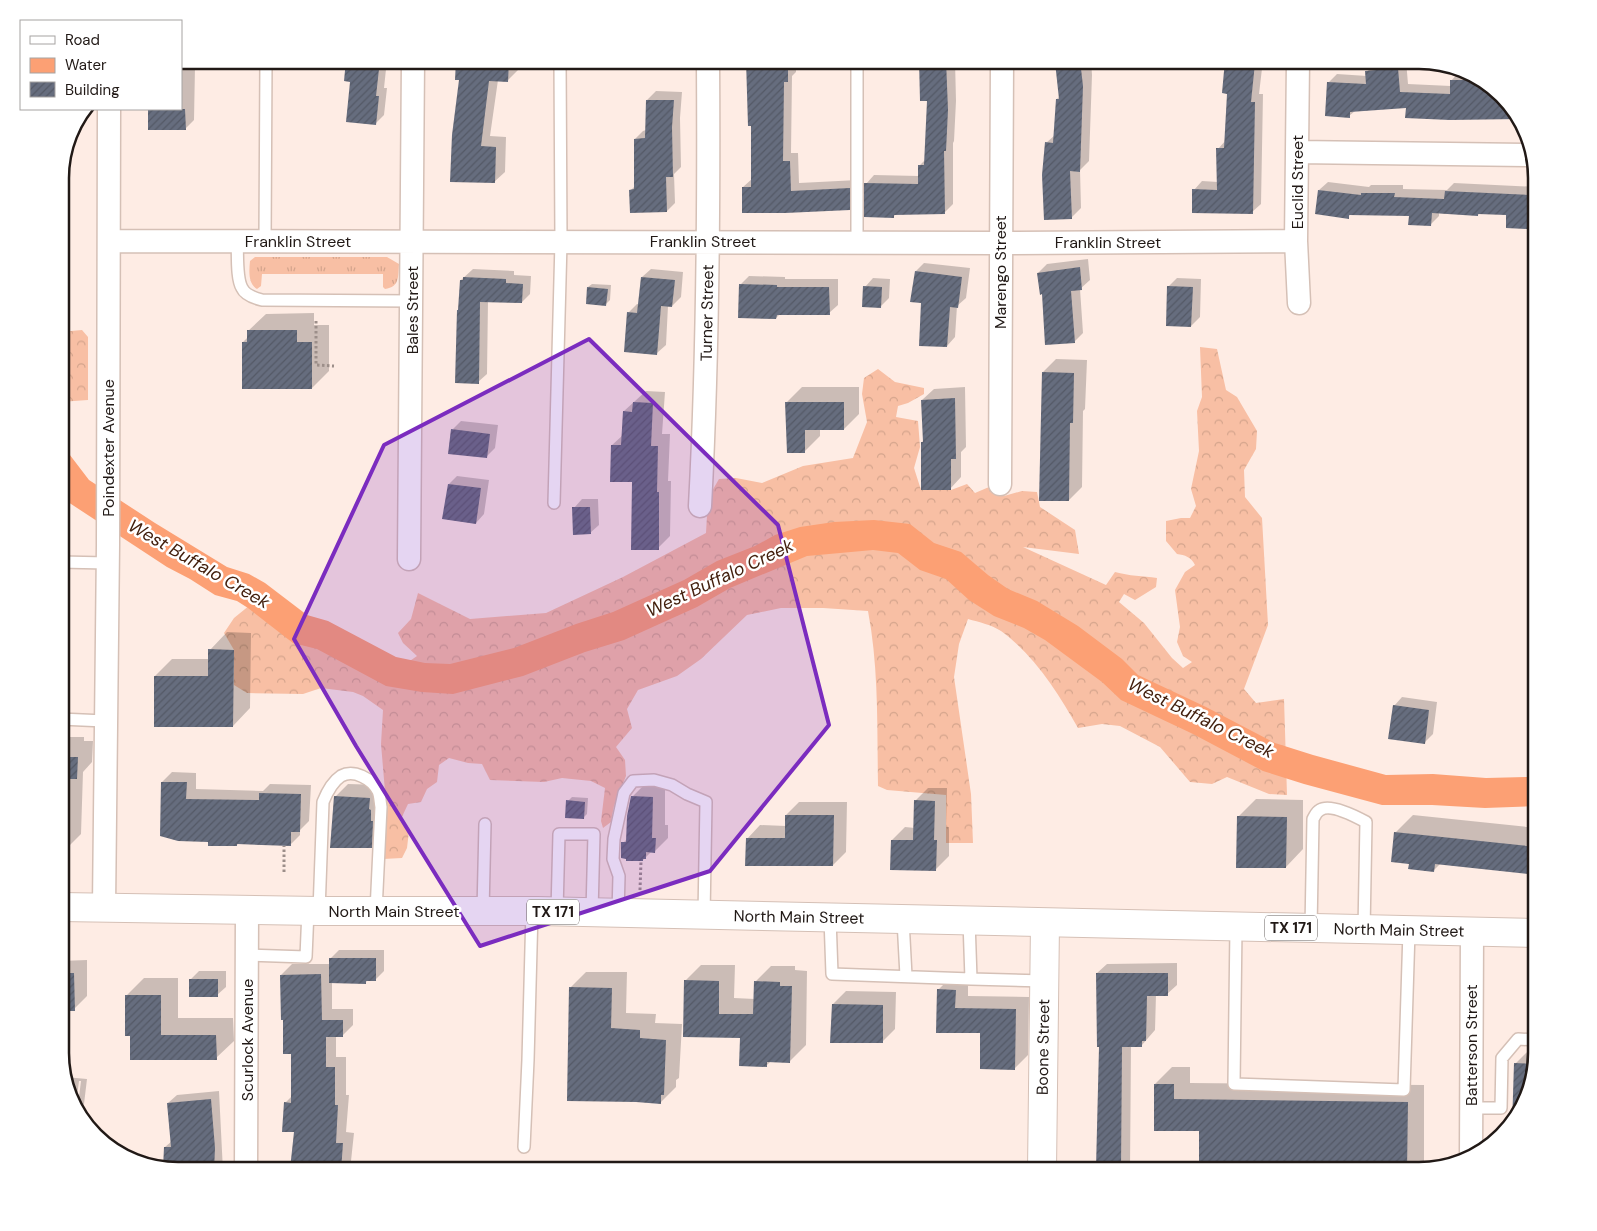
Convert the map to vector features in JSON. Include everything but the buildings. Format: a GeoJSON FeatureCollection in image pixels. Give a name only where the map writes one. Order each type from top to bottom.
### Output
{"type":"FeatureCollection","features":[{"type":"Feature","properties":{"kind":"main road","name":"North Main Street"},"geometry":{"type":"LineString","coordinates":[[69,907],[545,911],[969,922],[1528,933]]}},
{"type":"Feature","properties":{"kind":"main road","name":"Boone Street"},"geometry":{"type":"LineString","coordinates":[[1042,1162],[1045,923]]}},
{"type":"Feature","properties":{"kind":"street","name":"Bales Street"},"geometry":{"type":"LineString","coordinates":[[409,559],[413,69]]}},
{"type":"Feature","properties":{"kind":"street","name":"Turner Street"},"geometry":{"type":"LineString","coordinates":[[700,506],[709,241],[708,69]]}},
{"type":"Feature","properties":{"kind":"street","name":"Marengo Street"},"geometry":{"type":"LineString","coordinates":[[1000,484],[1002,69]]}},
{"type":"Feature","properties":{"kind":"street","name":"Euclid Street"},"geometry":{"type":"LineString","coordinates":[[1298,69],[1296,241],[1299,303]]}},
{"type":"Feature","properties":{"kind":"street","name":"Poindexter Avenue"},"geometry":{"type":"LineString","coordinates":[[104,907],[109,410],[109,110]]}},
{"type":"Feature","properties":{"kind":"street"},"geometry":{"type":"LineString","coordinates":[[1297,152],[1526,155]]}},
{"type":"Feature","properties":{"kind":"street","name":"Franklin Street"},"geometry":{"type":"LineString","coordinates":[[109,241],[1000,243],[1296,241]]}},
{"type":"Feature","properties":{"kind":"street","name":"Scurlock Avenue"},"geometry":{"type":"LineString","coordinates":[[246,1162],[247,909]]}},
{"type":"Feature","properties":{"kind":"street","name":"Batterson Street"},"geometry":{"type":"LineString","coordinates":[[1471,1149],[1472,932]]}},
{"type":"Feature","properties":{"kind":"lane"},"geometry":{"type":"LineString","coordinates":[[265,240],[266,69]]}},
{"type":"Feature","properties":{"kind":"lane"},"geometry":{"type":"LineString","coordinates":[[554,503],[561,242],[560,69]]}},
{"type":"Feature","properties":{"kind":"lane"},"geometry":{"type":"LineString","coordinates":[[857,69],[857,242]]}},
{"type":"Feature","properties":{"kind":"lane"},"geometry":{"type":"LineString","coordinates":[[237,240],[239,279],[242,289],[251,297],[262,300],[412,301]]}},
{"type":"Feature","properties":{"kind":"lane"},"geometry":{"type":"LineString","coordinates":[[69,560],[108,554]]}},
{"type":"Feature","properties":{"kind":"lane"},"geometry":{"type":"LineString","coordinates":[[69,720],[105,721]]}},
{"type":"Feature","properties":{"kind":"lane"},"geometry":{"type":"LineString","coordinates":[[247,955],[306,956],[313,910],[323,802],[330,787],[342,776],[356,774],[370,782],[378,792],[381,807],[376,911]]}},
{"type":"Feature","properties":{"kind":"lane"},"geometry":{"type":"LineString","coordinates":[[617,913],[619,876],[614,859],[614,839],[624,793],[633,781],[654,780],[672,785],[706,802],[704,915]]}},
{"type":"Feature","properties":{"kind":"lane"},"geometry":{"type":"LineString","coordinates":[[1310,928],[1312,819],[1318,810],[1325,807],[1347,813],[1366,822],[1364,930]]}},
{"type":"Feature","properties":{"kind":"lane"},"geometry":{"type":"LineString","coordinates":[[483,911],[485,824]]}},
{"type":"Feature","properties":{"kind":"lane"},"geometry":{"type":"LineString","coordinates":[[524,1147],[528,1060],[545,911],[559,834],[594,834],[617,913]]}},
{"type":"Feature","properties":{"kind":"lane"},"geometry":{"type":"LineString","coordinates":[[830,918],[832,974],[1044,981]]}},
{"type":"Feature","properties":{"kind":"lane"},"geometry":{"type":"LineString","coordinates":[[903,920],[906,976]]}},
{"type":"Feature","properties":{"kind":"lane"},"geometry":{"type":"LineString","coordinates":[[969,922],[971,979]]}},
{"type":"Feature","properties":{"kind":"lane"},"geometry":{"type":"LineString","coordinates":[[1236,927],[1234,1084],[1404,1090],[1409,931]]}},
{"type":"Feature","properties":{"kind":"lane"},"geometry":{"type":"LineString","coordinates":[[1472,1108],[1501,1108],[1502,1058],[1518,1039],[1528,1040]]}},
{"type":"Feature","properties":{"kind":"path"},"geometry":{"type":"LineString","coordinates":[[316,320],[316,366],[334,366]]}},
{"type":"Feature","properties":{"kind":"path"},"geometry":{"type":"LineString","coordinates":[[284,846],[284,872]]}},
{"type":"Feature","properties":{"kind":"path"},"geometry":{"type":"LineString","coordinates":[[617,913],[641,862]]}},
{"type":"Feature","properties":{"kind":"highlighted area"},"geometry":{"type":"Polygon","coordinates":[[[589,339],[778,525],[829,725],[710,871],[480,946],[356,746],[294,639],[384,445],[589,339]]]}},
{"type":"Feature","properties":{"kind":"green space"},"geometry":{"type":"Polygon","coordinates":[[[255,257],[387,257],[399,264],[398,277],[393,286],[385,289],[383,287],[383,274],[262,274],[261,286],[257,289],[252,284],[249,273],[250,261],[255,257]]]}},
{"type":"Feature","properties":{"kind":"green space"},"geometry":{"type":"Polygon","coordinates":[[[82,330],[88,337],[88,400],[69,401],[69,331],[82,330]]]}},
{"type":"Feature","properties":{"kind":"green space"},"geometry":{"type":"Polygon","coordinates":[[[1200,347],[1217,349],[1226,390],[1237,397],[1257,431],[1256,449],[1244,470],[1245,497],[1262,518],[1268,625],[1244,689],[1256,703],[1284,699],[1287,795],[1269,794],[1227,777],[1212,784],[1190,782],[1160,747],[1120,726],[1102,724],[1078,728],[1054,688],[1024,651],[1001,631],[968,619],[959,644],[954,677],[971,794],[973,843],[946,843],[946,795],[887,790],[878,786],[876,676],[868,611],[781,608],[747,615],[701,659],[677,676],[638,690],[627,709],[632,728],[616,747],[625,760],[626,776],[614,806],[611,822],[603,828],[601,821],[605,788],[591,781],[562,778],[544,782],[490,780],[482,764],[468,763],[449,758],[439,765],[437,782],[427,789],[421,802],[408,804],[400,821],[409,831],[407,848],[402,858],[383,859],[387,815],[381,744],[383,710],[363,696],[353,692],[321,688],[303,694],[247,693],[234,685],[234,650],[224,633],[234,618],[250,605],[404,665],[417,656],[403,643],[398,633],[411,619],[418,593],[470,619],[546,613],[623,577],[706,533],[708,498],[719,479],[736,478],[762,483],[803,466],[853,458],[867,422],[862,394],[864,378],[878,369],[895,382],[924,388],[924,394],[898,406],[896,417],[918,421],[920,447],[914,468],[921,490],[951,490],[967,484],[975,493],[989,487],[1004,496],[1022,491],[1037,492],[1040,507],[1075,530],[1079,554],[1023,547],[1106,585],[1115,572],[1157,578],[1156,587],[1135,600],[1124,594],[1119,602],[1144,623],[1172,658],[1183,668],[1192,662],[1183,656],[1177,642],[1180,627],[1175,590],[1185,572],[1195,565],[1188,557],[1177,554],[1166,541],[1166,521],[1190,518],[1196,506],[1191,489],[1199,451],[1197,411],[1202,397],[1200,347]]]}},
{"type":"Feature","properties":{"kind":"water","name":"West Buffalo Creek"},"geometry":{"type":"Polygon","coordinates":[[[69,454],[89,480],[227,567],[249,574],[265,583],[307,615],[328,621],[396,657],[425,663],[450,664],[514,648],[613,612],[684,580],[717,561],[755,546],[775,535],[800,527],[834,522],[874,520],[910,524],[934,543],[961,552],[1008,589],[1037,601],[1078,626],[1122,659],[1138,675],[1206,707],[1275,743],[1386,775],[1433,774],[1486,778],[1528,777],[1528,806],[1485,808],[1382,805],[1263,771],[1193,734],[1121,700],[1102,682],[1045,640],[1024,628],[994,616],[969,600],[946,579],[920,570],[898,553],[873,550],[807,556],[730,588],[697,607],[624,640],[585,652],[523,676],[453,694],[422,692],[386,686],[317,649],[293,643],[237,601],[215,595],[167,567],[69,503],[69,454]]]}}]}
